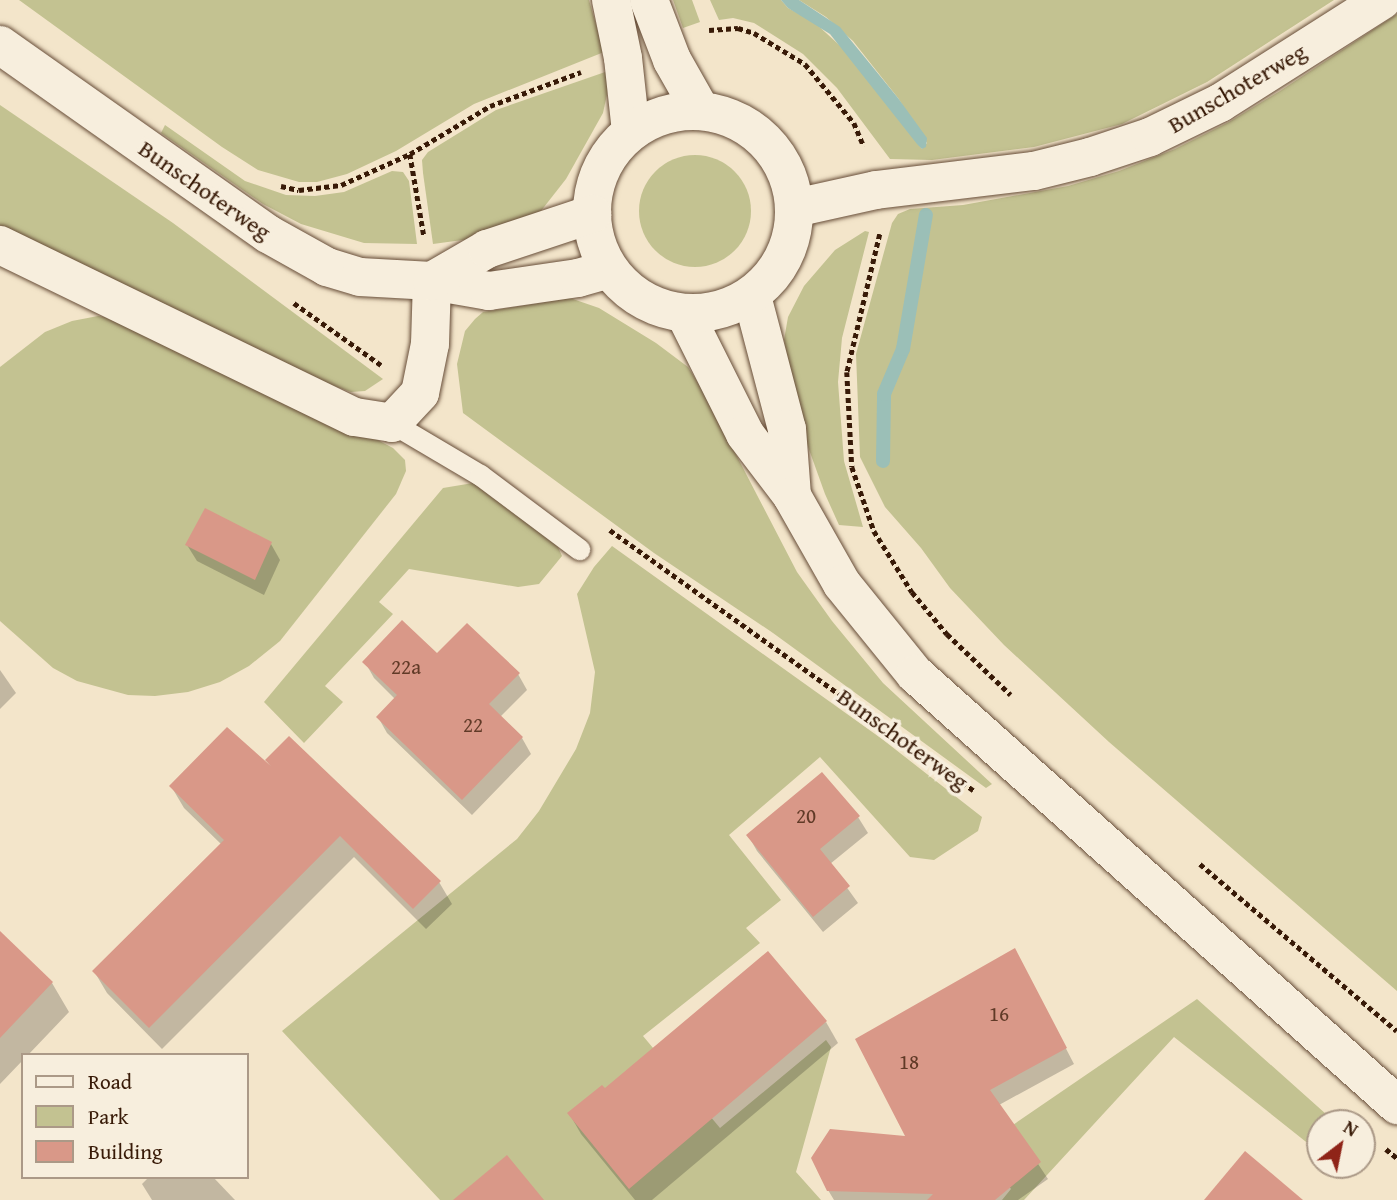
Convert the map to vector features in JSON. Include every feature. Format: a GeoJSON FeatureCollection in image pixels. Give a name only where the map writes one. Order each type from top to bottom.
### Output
{"type":"FeatureCollection","features":[{"type":"Feature","properties":{"kind":"street"},"geometry":{"type":"LineString","coordinates":[[611,0],[623,58],[631,132]]}},
{"type":"Feature","properties":{"kind":"street"},"geometry":{"type":"LineString","coordinates":[[649,0],[664,43],[701,111]]}},
{"type":"Feature","properties":{"kind":"street","name":"Bunschoterweg"},"geometry":{"type":"LineString","coordinates":[[795,208],[876,190],[1034,171],[1090,157],[1150,137],[1220,103],[1382,0]]}},
{"type":"Feature","properties":{"kind":"street","name":"Bunschoterweg"},"geometry":{"type":"LineString","coordinates":[[0,45],[299,254],[327,267],[360,277],[432,281],[489,291],[578,278],[609,269]]}},
{"type":"Feature","properties":{"kind":"street"},"geometry":{"type":"LineString","coordinates":[[701,111],[729,118],[755,132],[776,153],[790,179],[795,208],[791,242],[776,272],[752,296],[709,313],[685,314],[656,306],[630,291],[609,269],[594,233],[592,214],[596,183],[605,164],[631,132],[652,120],[676,113],[701,111]]}},
{"type":"Feature","properties":{"kind":"street"},"geometry":{"type":"LineString","coordinates":[[0,244],[355,417],[392,423],[420,393],[430,344],[432,281],[487,249],[592,214]]}},
{"type":"Feature","properties":{"kind":"street","name":"Bunschoterweg"},"geometry":{"type":"LineString","coordinates":[[752,296],[787,429],[792,496]]}},
{"type":"Feature","properties":{"kind":"street","name":"Bunschoterweg"},"geometry":{"type":"LineString","coordinates":[[685,314],[745,434],[792,496],[842,584],[915,674],[1397,1105]]}},
{"type":"Feature","properties":{"kind":"lane"},"geometry":{"type":"LineString","coordinates":[[392,423],[480,475],[579,549]]}},
{"type":"Feature","properties":{"kind":"path"},"geometry":{"type":"LineString","coordinates":[[664,43],[714,29],[738,28],[768,39],[788,52],[822,83],[854,123],[871,166],[881,228],[847,372],[852,467],[874,531],[912,592],[947,634],[1020,703]]}},
{"type":"Feature","properties":{"kind":"path","name":"Bunschoterweg"},"geometry":{"type":"LineString","coordinates":[[273,184],[299,190],[341,185],[410,154],[490,106],[623,58]]}},
{"type":"Feature","properties":{"kind":"path"},"geometry":{"type":"LineString","coordinates":[[410,154],[432,281]]}},
{"type":"Feature","properties":{"kind":"path","name":"Bunschoterweg"},"geometry":{"type":"LineString","coordinates":[[601,524],[847,697],[978,794]]}},
{"type":"Feature","properties":{"kind":"path"},"geometry":{"type":"LineString","coordinates":[[1199,863],[1397,1031]]}},
{"type":"Feature","properties":{"kind":"green space"},"geometry":{"type":"Polygon","coordinates":[[[19,0],[589,0],[604,52],[474,104],[396,151],[347,174],[317,182],[299,182],[258,170],[222,147],[19,0]]]}},
{"type":"Feature","properties":{"kind":"green space"},"geometry":{"type":"Polygon","coordinates":[[[673,0],[692,0],[700,22],[683,28],[673,0]]]}},
{"type":"Feature","properties":{"kind":"green space"},"geometry":{"type":"Polygon","coordinates":[[[710,0],[781,0],[788,8],[814,22],[848,53],[922,149],[927,143],[898,98],[853,41],[826,17],[799,0],[1334,0],[1207,82],[1122,124],[1034,147],[932,160],[890,159],[837,88],[803,54],[754,23],[733,18],[719,20],[710,0]]]}},
{"type":"Feature","properties":{"kind":"green space"},"geometry":{"type":"Polygon","coordinates":[[[1397,14],[1397,991],[1109,742],[1004,645],[950,588],[921,548],[885,507],[860,457],[856,354],[892,223],[898,214],[910,209],[963,205],[1068,186],[1119,171],[1175,149],[1229,122],[1280,91],[1397,14]]]}},
{"type":"Feature","properties":{"kind":"green space"},"geometry":{"type":"Polygon","coordinates":[[[608,71],[609,85],[603,113],[566,179],[537,216],[470,239],[433,244],[422,160],[428,152],[496,110],[608,71]]]}},
{"type":"Feature","properties":{"kind":"green space"},"geometry":{"type":"Polygon","coordinates":[[[0,105],[173,223],[383,379],[365,391],[351,392],[334,386],[0,225],[0,105]]]}},
{"type":"Feature","properties":{"kind":"green space"},"geometry":{"type":"Polygon","coordinates":[[[165,125],[245,181],[286,195],[315,196],[344,192],[392,171],[403,172],[409,181],[417,244],[364,243],[301,224],[263,204],[161,133],[165,125]]]}},
{"type":"Feature","properties":{"kind":"green space"},"geometry":{"type":"Polygon","coordinates":[[[695,155],[716,159],[735,171],[747,190],[751,211],[747,232],[735,251],[716,263],[695,267],[674,263],[655,251],[643,232],[639,211],[643,190],[655,171],[674,159],[695,155]]]}},
{"type":"Feature","properties":{"kind":"green space"},"geometry":{"type":"Polygon","coordinates":[[[865,231],[869,232],[842,338],[838,382],[844,461],[863,527],[839,525],[825,494],[802,430],[784,340],[788,317],[804,286],[835,250],[865,231]]]}},
{"type":"Feature","properties":{"kind":"green space"},"geometry":{"type":"Polygon","coordinates":[[[570,298],[599,308],[656,343],[688,367],[797,572],[832,621],[883,683],[992,784],[986,788],[773,633],[654,553],[463,413],[457,364],[465,331],[475,319],[483,312],[570,298]]]}},
{"type":"Feature","properties":{"kind":"green space"},"geometry":{"type":"Polygon","coordinates":[[[98,316],[122,319],[368,435],[393,448],[405,460],[406,471],[396,494],[280,641],[249,666],[220,682],[188,692],[155,696],[128,695],[77,681],[53,668],[0,621],[0,367],[45,332],[72,321],[98,316]]]}},
{"type":"Feature","properties":{"kind":"green space"},"geometry":{"type":"Polygon","coordinates":[[[473,483],[557,545],[562,556],[539,584],[518,587],[409,569],[379,602],[393,614],[325,686],[343,702],[304,743],[264,702],[443,488],[473,483]]]}},
{"type":"Feature","properties":{"kind":"green space"},"geometry":{"type":"Polygon","coordinates":[[[612,546],[882,739],[982,817],[978,831],[934,860],[910,857],[820,757],[729,835],[781,900],[746,928],[760,943],[643,1036],[720,1128],[826,1040],[831,1047],[796,1172],[821,1200],[440,1200],[282,1031],[517,839],[539,811],[576,749],[590,713],[595,672],[577,594],[594,567],[612,546]]]}},
{"type":"Feature","properties":{"kind":"green space"},"geometry":{"type":"Polygon","coordinates":[[[1197,999],[1320,1109],[1306,1109],[1306,1142],[1174,1037],[1024,1200],[1002,1200],[1011,1189],[982,1146],[1197,999]]]}},
{"type":"Feature","properties":{"kind":"water"},"geometry":{"type":"Polygon","coordinates":[[[781,0],[799,0],[840,27],[927,138],[926,147],[922,149],[917,144],[830,34],[788,8],[781,0]]]}},
{"type":"Feature","properties":{"kind":"building"},"geometry":{"type":"Polygon","coordinates":[[[205,508],[272,542],[255,580],[185,545],[205,508]]]}},
{"type":"Feature","properties":{"kind":"building"},"geometry":{"type":"Polygon","coordinates":[[[402,620],[437,653],[467,623],[520,673],[489,704],[523,737],[462,800],[376,717],[397,695],[362,662],[402,620]]]}},
{"type":"Feature","properties":{"kind":"building"},"geometry":{"type":"Polygon","coordinates":[[[227,727],[272,767],[265,760],[289,736],[441,881],[413,909],[340,836],[149,1028],[92,971],[224,840],[169,786],[227,727]]]}},
{"type":"Feature","properties":{"kind":"building"},"geometry":{"type":"Polygon","coordinates":[[[822,772],[860,816],[820,849],[850,886],[813,917],[746,835],[822,772]]]}},
{"type":"Feature","properties":{"kind":"building"},"geometry":{"type":"Polygon","coordinates":[[[0,931],[53,982],[0,1038],[0,931]]]}},
{"type":"Feature","properties":{"kind":"building"},"geometry":{"type":"Polygon","coordinates":[[[1015,948],[1067,1048],[990,1090],[1041,1162],[995,1200],[927,1200],[933,1194],[827,1191],[811,1158],[830,1129],[905,1136],[855,1039],[1015,948]]]}},
{"type":"Feature","properties":{"kind":"building"},"geometry":{"type":"Polygon","coordinates":[[[768,951],[827,1021],[629,1189],[567,1113],[602,1085],[605,1088],[768,951]]]}},
{"type":"Feature","properties":{"kind":"building"},"geometry":{"type":"Polygon","coordinates":[[[1245,1151],[1303,1200],[1204,1200],[1245,1151]]]}},
{"type":"Feature","properties":{"kind":"building"},"geometry":{"type":"Polygon","coordinates":[[[507,1155],[544,1200],[453,1200],[507,1155]]]}},
{"type":"Feature","properties":{"kind":"waterway"},"geometry":{"type":"LineString","coordinates":[[883,461],[884,394],[903,349],[926,215]]}}]}
